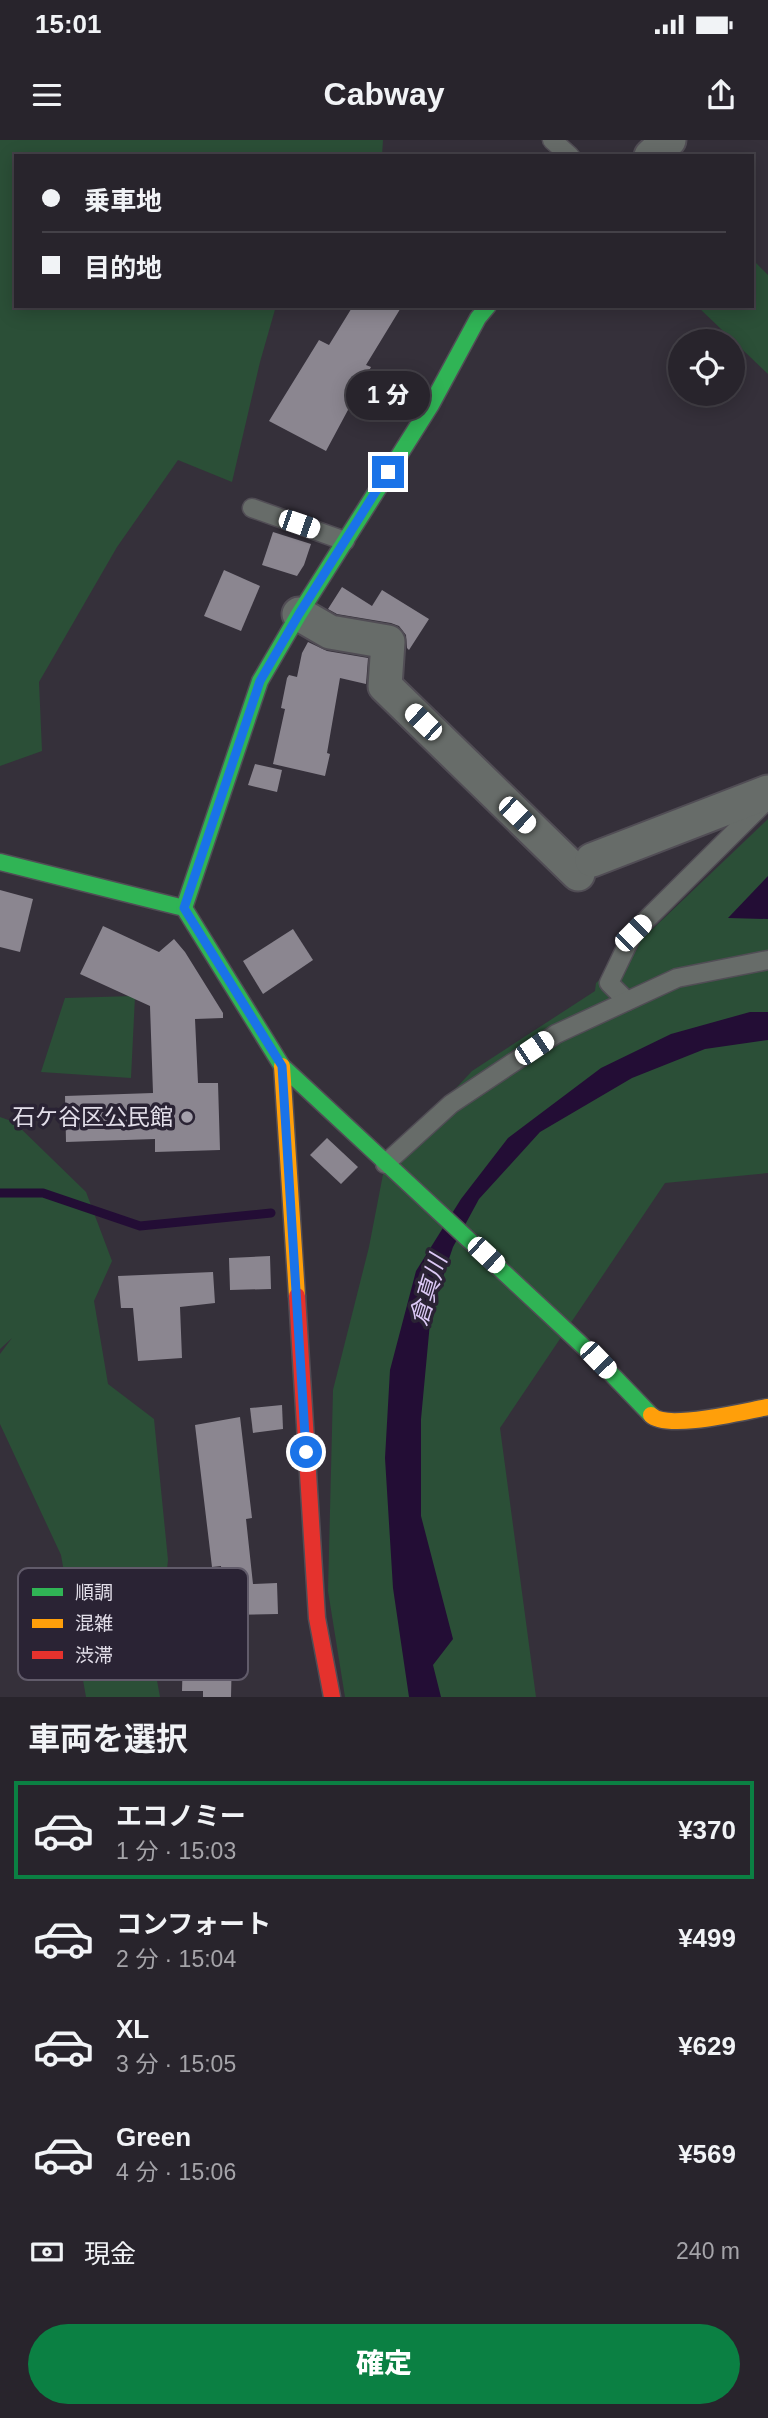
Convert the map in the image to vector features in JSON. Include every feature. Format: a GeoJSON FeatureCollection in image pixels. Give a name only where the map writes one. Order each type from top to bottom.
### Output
{"type":"FeatureCollection","features":[{"type":"Feature","properties":{"kind":"street"},"geometry":{"type":"LineString","coordinates":[[653,154],[669,140]]}},
{"type":"Feature","properties":{"kind":"street"},"geometry":{"type":"LineString","coordinates":[[184,908],[260,681],[299,614],[431,405],[478,318],[486,308]]}},
{"type":"Feature","properties":{"kind":"street"},"geometry":{"type":"LineString","coordinates":[[299,614],[330,632],[388,642],[385,685],[585,867],[768,792]]}},
{"type":"Feature","properties":{"kind":"street"},"geometry":{"type":"LineString","coordinates":[[0,862],[184,908],[282,1066],[523,1289],[657,1421],[674,1423],[768,1407]]}},
{"type":"Feature","properties":{"kind":"street"},"geometry":{"type":"LineString","coordinates":[[282,1066],[317,1618],[332,1697]]}},
{"type":"Feature","properties":{"kind":"lane"},"geometry":{"type":"LineString","coordinates":[[552,140],[568,154]]}},
{"type":"Feature","properties":{"kind":"lane"},"geometry":{"type":"LineString","coordinates":[[252,508],[345,541]]}},
{"type":"Feature","properties":{"kind":"lane"},"geometry":{"type":"LineString","coordinates":[[627,1001],[609,983],[633,933],[768,799]]}},
{"type":"Feature","properties":{"kind":"lane"},"geometry":{"type":"LineString","coordinates":[[389,1166],[452,1104],[545,1041],[677,978],[768,960]]}},
{"type":"Feature","properties":{"kind":"green space"},"geometry":{"type":"Polygon","coordinates":[[[0,140],[383,140],[382,154],[14,154],[14,308],[275,308],[232,482],[178,460],[117,547],[39,682],[42,751],[0,766],[0,140]]]}},
{"type":"Feature","properties":{"kind":"green space"},"geometry":{"type":"Polygon","coordinates":[[[754,261],[768,275],[768,374],[745,352],[745,329],[721,329],[699,308],[754,308],[754,261]]]}},
{"type":"Feature","properties":{"kind":"green space"},"geometry":{"type":"Polygon","coordinates":[[[768,819],[768,1173],[665,1183],[500,1428],[536,1697],[345,1697],[328,1591],[333,1390],[369,1247],[385,1164],[472,1071],[595,991],[596,983],[768,819]]]}},
{"type":"Feature","properties":{"kind":"green space"},"geometry":{"type":"Polygon","coordinates":[[[135,996],[131,1078],[41,1072],[65,998],[135,996]]]}},
{"type":"Feature","properties":{"kind":"green space"},"geometry":{"type":"Polygon","coordinates":[[[0,1117],[14,1122],[86,1192],[112,1261],[94,1301],[108,1384],[154,1419],[167,1568],[63,1568],[61,1555],[0,1424],[0,1354],[12,1338],[0,1349],[0,1117]]]}},
{"type":"Feature","properties":{"kind":"green space"},"geometry":{"type":"Polygon","coordinates":[[[83,1680],[157,1680],[160,1697],[86,1697],[83,1680]]]}},
{"type":"Feature","properties":{"kind":"water"},"geometry":{"type":"Polygon","coordinates":[[[768,876],[768,919],[728,918],[768,876]]]}},
{"type":"Feature","properties":{"kind":"water","name":"倉真川"},"geometry":{"type":"Polygon","coordinates":[[[750,1012],[768,1012],[768,1040],[705,1049],[632,1078],[540,1132],[479,1199],[453,1247],[431,1312],[421,1419],[421,1516],[453,1639],[433,1665],[441,1697],[409,1697],[393,1588],[385,1458],[390,1370],[416,1271],[461,1199],[508,1138],[601,1068],[671,1034],[750,1012]]]}},
{"type":"Feature","properties":{"kind":"building"},"geometry":{"type":"Polygon","coordinates":[[[352,308],[401,308],[366,365],[371,367],[326,451],[269,421],[319,340],[329,345],[352,308]]]}},
{"type":"Feature","properties":{"kind":"building"},"geometry":{"type":"Polygon","coordinates":[[[273,532],[311,544],[297,576],[262,565],[273,532]]]}},
{"type":"Feature","properties":{"kind":"building"},"geometry":{"type":"Polygon","coordinates":[[[224,570],[260,586],[241,631],[204,616],[224,570]]]}},
{"type":"Feature","properties":{"kind":"building"},"geometry":{"type":"Polygon","coordinates":[[[342,587],[372,606],[382,590],[429,619],[409,650],[406,635],[399,626],[337,614],[328,609],[342,587]]]}},
{"type":"Feature","properties":{"kind":"building"},"geometry":{"type":"Polygon","coordinates":[[[308,642],[327,651],[368,658],[366,684],[340,678],[325,776],[273,764],[285,709],[281,708],[287,678],[289,675],[297,677],[302,653],[308,642]]]}},
{"type":"Feature","properties":{"kind":"building"},"geometry":{"type":"Polygon","coordinates":[[[255,764],[282,770],[277,792],[248,785],[255,764]]]}},
{"type":"Feature","properties":{"kind":"building"},"geometry":{"type":"Polygon","coordinates":[[[0,890],[33,899],[20,952],[0,947],[0,890]]]}},
{"type":"Feature","properties":{"kind":"building"},"geometry":{"type":"Polygon","coordinates":[[[103,926],[159,952],[174,939],[223,1013],[223,1018],[195,1019],[198,1083],[218,1083],[220,1150],[155,1152],[155,1139],[66,1142],[65,1096],[153,1093],[150,1006],[80,974],[103,926]]]}},
{"type":"Feature","properties":{"kind":"building"},"geometry":{"type":"Polygon","coordinates":[[[293,929],[313,960],[263,994],[243,961],[293,929]]]}},
{"type":"Feature","properties":{"kind":"building"},"geometry":{"type":"Polygon","coordinates":[[[327,1138],[358,1167],[341,1184],[310,1155],[327,1138]]]}},
{"type":"Feature","properties":{"kind":"building"},"geometry":{"type":"Polygon","coordinates":[[[270,1256],[271,1289],[230,1290],[229,1258],[270,1256]]]}},
{"type":"Feature","properties":{"kind":"building"},"geometry":{"type":"Polygon","coordinates":[[[213,1272],[215,1303],[180,1307],[182,1358],[138,1361],[133,1308],[121,1308],[118,1276],[213,1272]]]}},
{"type":"Feature","properties":{"kind":"building"},"geometry":{"type":"Polygon","coordinates":[[[282,1405],[283,1429],[253,1433],[250,1408],[282,1405]]]}},
{"type":"Feature","properties":{"kind":"building"},"geometry":{"type":"Polygon","coordinates":[[[240,1417],[252,1518],[246,1519],[253,1584],[277,1583],[278,1614],[248,1615],[248,1568],[212,1567],[195,1425],[240,1417]]]}},
{"type":"Feature","properties":{"kind":"building"},"geometry":{"type":"Polygon","coordinates":[[[182,1680],[231,1680],[231,1697],[203,1697],[203,1691],[182,1691],[182,1680]]]}},
{"type":"Feature","properties":{"kind":"waterway"},"geometry":{"type":"LineString","coordinates":[[0,1193],[43,1193],[140,1226],[271,1213]]}},
{"type":"Feature","properties":{"kind":"traffic: fast"},"geometry":{"type":"LineString","coordinates":[[184,908],[260,681],[299,614],[431,405],[478,318],[486,308]]}},
{"type":"Feature","properties":{"kind":"traffic: fast"},"geometry":{"type":"LineString","coordinates":[[0,862],[184,908],[282,1066],[598,1360],[651,1415]]}},
{"type":"Feature","properties":{"kind":"traffic: slow"},"geometry":{"type":"LineString","coordinates":[[282,1066],[297,1296]]}},
{"type":"Feature","properties":{"kind":"traffic: slow"},"geometry":{"type":"LineString","coordinates":[[651,1415],[660,1419],[689,1421],[768,1407]]}},
{"type":"Feature","properties":{"kind":"traffic: jam"},"geometry":{"type":"LineString","coordinates":[[297,1296],[317,1618],[332,1697]]}},
{"type":"Feature","properties":{"kind":"place","name":"石ケ谷区公民館"},"geometry":{"type":"Point","coordinates":[187,1117]}},
{"type":"Feature","properties":{"kind":"route"},"geometry":{"type":"LineString","coordinates":[[306,1452],[282,1066],[184,908],[260,681],[388,472]]}}]}
